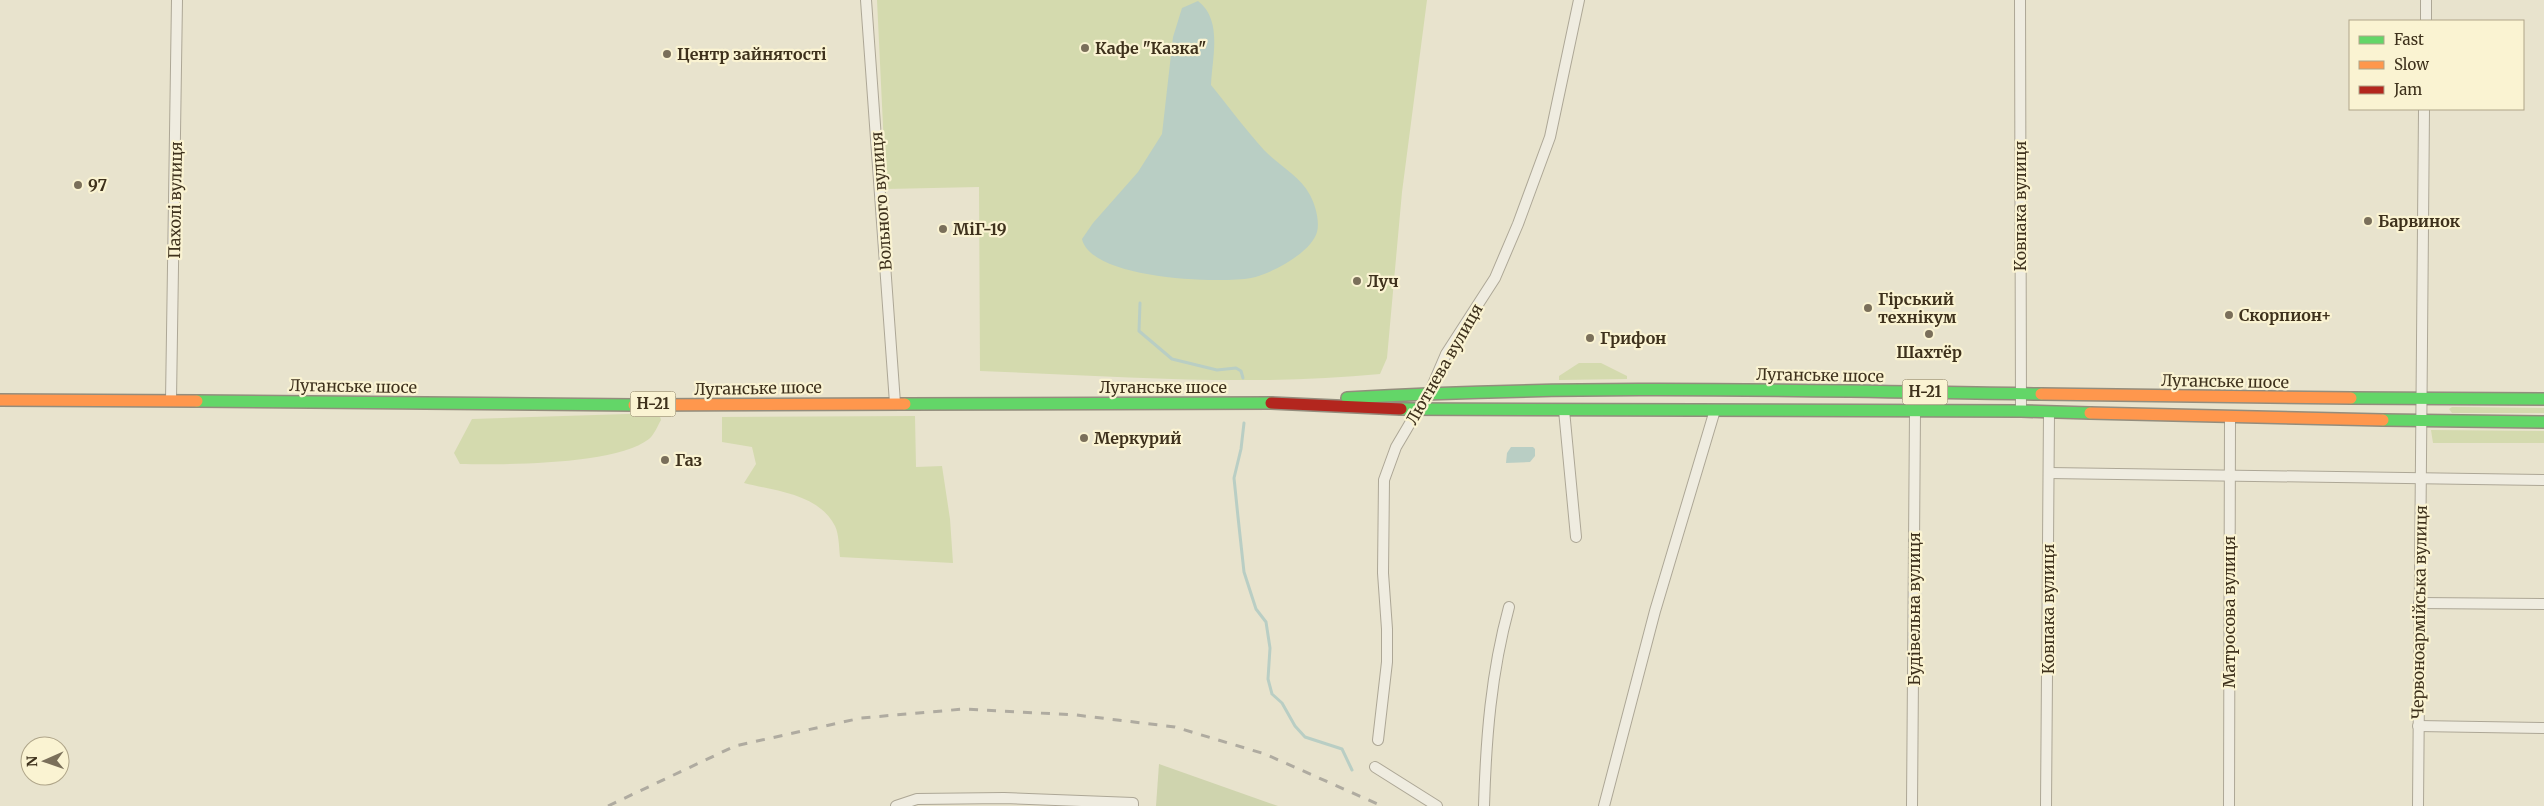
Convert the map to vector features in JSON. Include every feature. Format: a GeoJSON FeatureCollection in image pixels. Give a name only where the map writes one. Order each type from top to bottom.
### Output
{"type":"FeatureCollection","features":[{"type":"Feature","properties":{"kind":"main road","name":"Луганське шосе"},"geometry":{"type":"LineString","coordinates":[[1306,403],[1377,395],[1430,393],[1719,389],[2256,398],[2420,397],[2544,399]]}},
{"type":"Feature","properties":{"kind":"main road","name":"Луганське шосе"},"geometry":{"type":"LineString","coordinates":[[0,400],[683,405],[1306,403],[1417,410],[2021,411],[2230,418],[2544,422]]}},
{"type":"Feature","properties":{"kind":"street","name":"Пахолі вулиця"},"geometry":{"type":"LineString","coordinates":[[171,400],[177,0]]}},
{"type":"Feature","properties":{"kind":"street","name":"Вольного вулиця"},"geometry":{"type":"LineString","coordinates":[[866,0],[895,403]]}},
{"type":"Feature","properties":{"kind":"street","name":"Лютнева вулиця"},"geometry":{"type":"LineString","coordinates":[[1378,740],[1388,629],[1384,573],[1384,480],[1396,447],[1417,410],[1430,393],[1446,354],[1495,278],[1518,224],[1550,137],[1579,0]]}},
{"type":"Feature","properties":{"kind":"street","name":"Ковпака вулиця"},"geometry":{"type":"LineString","coordinates":[[2020,0],[2021,411]]}},
{"type":"Feature","properties":{"kind":"street"},"geometry":{"type":"LineString","coordinates":[[2426,0],[2426,20]]}},
{"type":"Feature","properties":{"kind":"street","name":"Червоноармійська вулиця"},"geometry":{"type":"LineString","coordinates":[[2418,806],[2420,397],[2424,110]]}},
{"type":"Feature","properties":{"kind":"street"},"geometry":{"type":"LineString","coordinates":[[1564,410],[1576,537]]}},
{"type":"Feature","properties":{"kind":"street"},"geometry":{"type":"LineString","coordinates":[[1604,806],[1656,610],[1715,410]]}},
{"type":"Feature","properties":{"kind":"street","name":"Будівельна вулиця"},"geometry":{"type":"LineString","coordinates":[[1912,806],[1915,412]]}},
{"type":"Feature","properties":{"kind":"street","name":"Ковпака вулиця"},"geometry":{"type":"LineString","coordinates":[[2046,806],[2049,412]]}},
{"type":"Feature","properties":{"kind":"street","name":"Матросова вулиця"},"geometry":{"type":"LineString","coordinates":[[2229,806],[2230,418]]}},
{"type":"Feature","properties":{"kind":"street"},"geometry":{"type":"LineString","coordinates":[[2049,473],[2420,480],[2544,480]]}},
{"type":"Feature","properties":{"kind":"street"},"geometry":{"type":"LineString","coordinates":[[2420,603],[2544,604]]}},
{"type":"Feature","properties":{"kind":"street"},"geometry":{"type":"LineString","coordinates":[[1484,806],[1486,729],[1499,645],[1509,607]]}},
{"type":"Feature","properties":{"kind":"street"},"geometry":{"type":"LineString","coordinates":[[2418,726],[2544,728]]}},
{"type":"Feature","properties":{"kind":"street"},"geometry":{"type":"LineString","coordinates":[[1375,768],[1437,806]]}},
{"type":"Feature","properties":{"kind":"street"},"geometry":{"type":"LineString","coordinates":[[896,806],[917,799],[996,802],[1133,803],[1133,806]]}},
{"type":"Feature","properties":{"kind":"green space"},"geometry":{"type":"Polygon","coordinates":[[[877,0],[1427,0],[1402,192],[1387,358],[1380,374],[1331,378],[1231,380],[1130,378],[980,371],[979,187],[886,189],[877,0]]]}},
{"type":"Feature","properties":{"kind":"green space"},"geometry":{"type":"Polygon","coordinates":[[[1579,363],[1601,363],[1627,376],[1627,379],[1559,380],[1559,376],[1579,363]]]}},
{"type":"Feature","properties":{"kind":"green space"},"geometry":{"type":"Polygon","coordinates":[[[2452,407],[2544,408],[2544,413],[2452,413],[2449,409],[2452,407]]]}},
{"type":"Feature","properties":{"kind":"green space"},"geometry":{"type":"Polygon","coordinates":[[[659,413],[661,420],[649,439],[633,448],[586,459],[558,462],[460,464],[454,453],[472,419],[659,413]]]}},
{"type":"Feature","properties":{"kind":"green space"},"geometry":{"type":"Polygon","coordinates":[[[915,416],[916,467],[942,466],[950,519],[953,563],[840,557],[836,529],[828,515],[807,500],[744,483],[756,464],[752,447],[722,442],[722,417],[915,416]]]}},
{"type":"Feature","properties":{"kind":"green space"},"geometry":{"type":"Polygon","coordinates":[[[2431,430],[2544,431],[2544,443],[2433,443],[2431,430]]]}},
{"type":"Feature","properties":{"kind":"green space"},"geometry":{"type":"Polygon","coordinates":[[[1159,764],[1278,806],[1156,806],[1159,764]]]}},
{"type":"Feature","properties":{"kind":"shaded area"},"geometry":{"type":"Polygon","coordinates":[[[1198,1],[1211,18],[1213,29],[1214,52],[1211,85],[1264,150],[1295,176],[1306,188],[1312,199],[1318,223],[1317,232],[1313,240],[1299,255],[1269,272],[1251,278],[1234,280],[1185,279],[1157,276],[1130,270],[1107,263],[1090,252],[1082,239],[1093,223],[1138,172],[1162,134],[1173,37],[1182,8],[1198,1]]]}},
{"type":"Feature","properties":{"kind":"shaded area"},"geometry":{"type":"Polygon","coordinates":[[[1511,447],[1533,447],[1535,449],[1535,456],[1530,462],[1506,463],[1507,453],[1511,447]]]}},
{"type":"Feature","properties":{"kind":"waterway"},"geometry":{"type":"LineString","coordinates":[[1140,303],[1139,331],[1172,359],[1217,370],[1236,368],[1241,371],[1243,378]]}},
{"type":"Feature","properties":{"kind":"waterway"},"geometry":{"type":"LineString","coordinates":[[1244,423],[1241,449],[1234,478],[1238,517],[1244,572],[1256,609],[1266,622],[1270,648],[1268,679],[1272,694],[1282,703],[1295,726],[1305,737],[1342,749],[1352,770]]}},
{"type":"Feature","properties":{"kind":"railway"},"geometry":{"type":"LineString","coordinates":[[608,806],[735,746],[861,718],[964,709],[1076,715],[1175,727],[1265,754],[1382,806]]}},
{"type":"Feature","properties":{"kind":"traffic: fast"},"geometry":{"type":"LineString","coordinates":[[1347,398],[1520,391],[1607,390],[1781,390],[2041,394]]}},
{"type":"Feature","properties":{"kind":"traffic: fast"},"geometry":{"type":"LineString","coordinates":[[2351,398],[2544,399]]}},
{"type":"Feature","properties":{"kind":"traffic: fast"},"geometry":{"type":"LineString","coordinates":[[197,401],[634,405]]}},
{"type":"Feature","properties":{"kind":"traffic: fast"},"geometry":{"type":"LineString","coordinates":[[905,404],[1271,403]]}},
{"type":"Feature","properties":{"kind":"traffic: fast"},"geometry":{"type":"LineString","coordinates":[[1401,409],[2021,411],[2090,413]]}},
{"type":"Feature","properties":{"kind":"traffic: fast"},"geometry":{"type":"LineString","coordinates":[[2383,420],[2544,422]]}},
{"type":"Feature","properties":{"kind":"traffic: slow"},"geometry":{"type":"LineString","coordinates":[[2041,394],[2351,398]]}},
{"type":"Feature","properties":{"kind":"traffic: slow"},"geometry":{"type":"LineString","coordinates":[[0,400],[197,401]]}},
{"type":"Feature","properties":{"kind":"traffic: slow"},"geometry":{"type":"LineString","coordinates":[[634,405],[905,404]]}},
{"type":"Feature","properties":{"kind":"traffic: slow"},"geometry":{"type":"LineString","coordinates":[[2090,413],[2383,420]]}},
{"type":"Feature","properties":{"kind":"traffic: jam"},"geometry":{"type":"LineString","coordinates":[[1271,403],[1401,409]]}},
{"type":"Feature","properties":{"kind":"place","name":"Кафе \"Казка\""},"geometry":{"type":"Point","coordinates":[1085,48]}},
{"type":"Feature","properties":{"kind":"place","name":"Центр зайнятості"},"geometry":{"type":"Point","coordinates":[667,54]}},
{"type":"Feature","properties":{"kind":"place","name":"97"},"geometry":{"type":"Point","coordinates":[78,185]}},
{"type":"Feature","properties":{"kind":"place","name":"Барвинок"},"geometry":{"type":"Point","coordinates":[2368,221]}},
{"type":"Feature","properties":{"kind":"place","name":"МіГ-19"},"geometry":{"type":"Point","coordinates":[943,229]}},
{"type":"Feature","properties":{"kind":"place","name":"Луч"},"geometry":{"type":"Point","coordinates":[1357,281]}},
{"type":"Feature","properties":{"kind":"place","name":"Гірський технікум"},"geometry":{"type":"Point","coordinates":[1868,308]}},
{"type":"Feature","properties":{"kind":"place","name":"Скорпион+"},"geometry":{"type":"Point","coordinates":[2229,315]}},
{"type":"Feature","properties":{"kind":"place","name":"Шахтёр"},"geometry":{"type":"Point","coordinates":[1929,334]}},
{"type":"Feature","properties":{"kind":"place","name":"Грифон"},"geometry":{"type":"Point","coordinates":[1590,338]}},
{"type":"Feature","properties":{"kind":"place","name":"Меркурий"},"geometry":{"type":"Point","coordinates":[1084,438]}},
{"type":"Feature","properties":{"kind":"place","name":"Газ"},"geometry":{"type":"Point","coordinates":[665,460]}}]}
